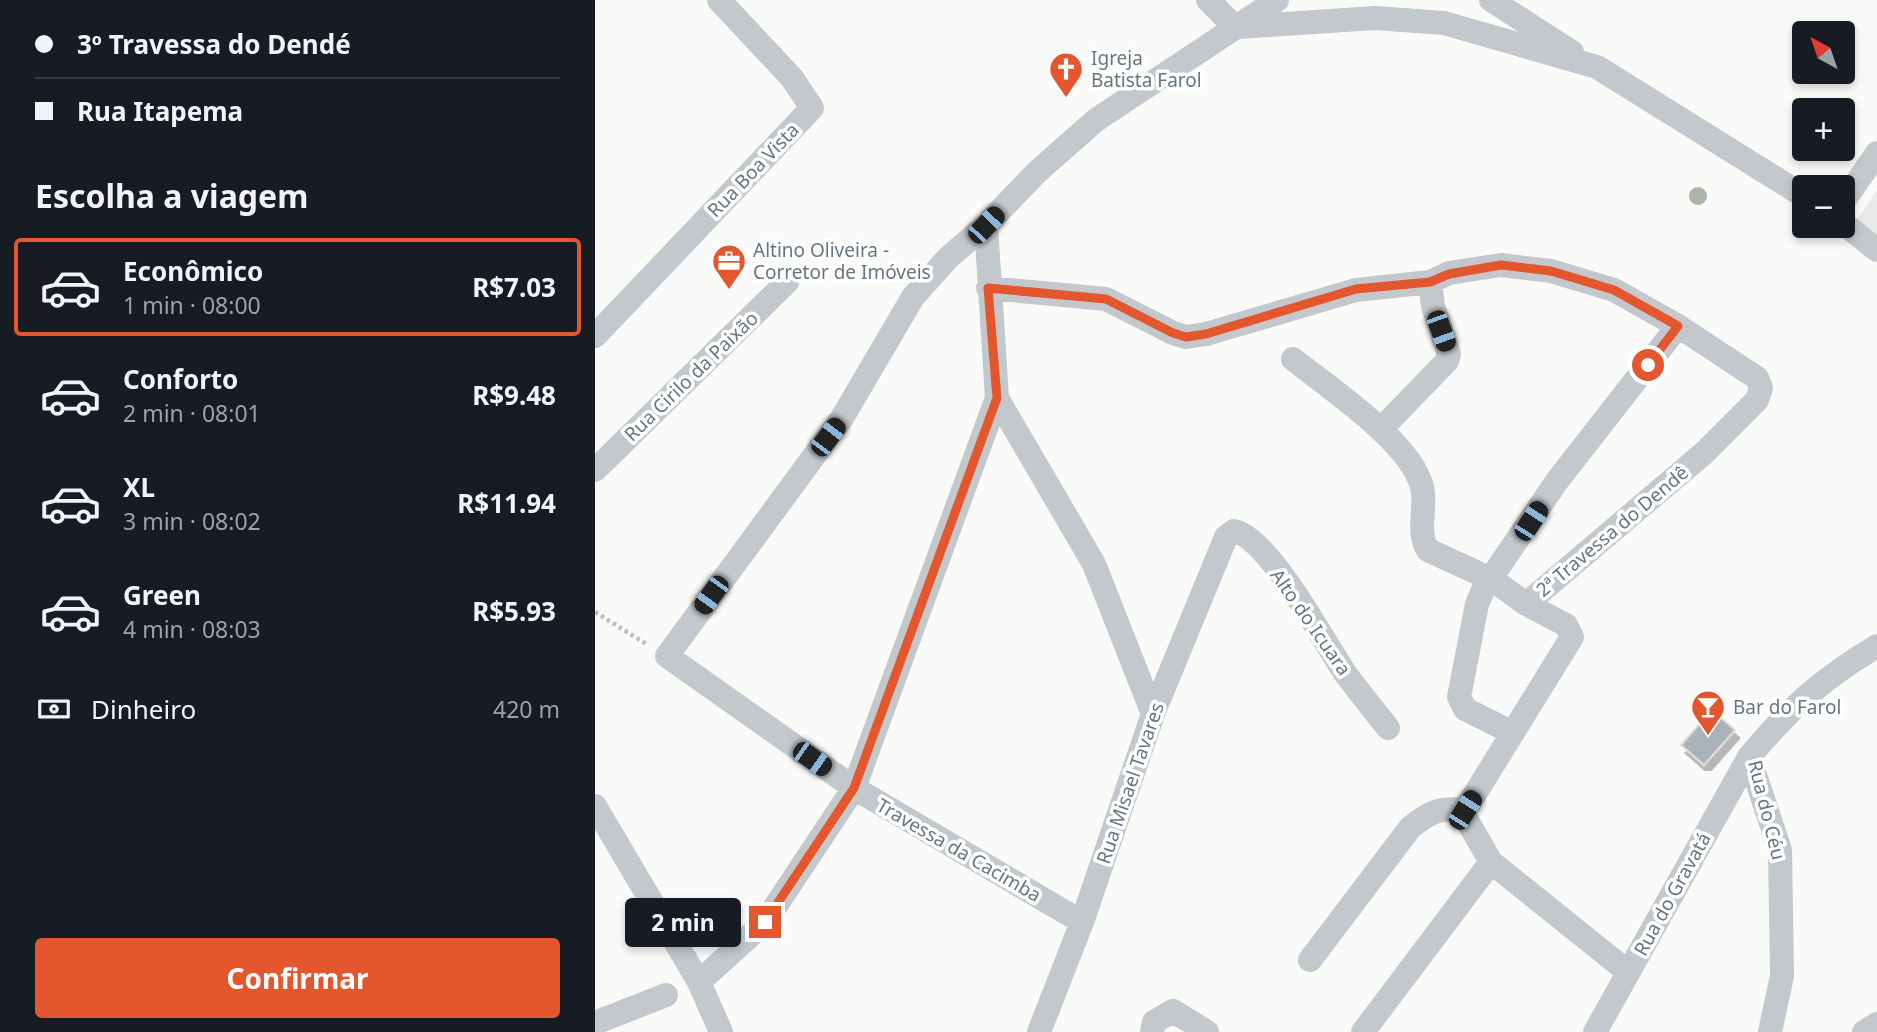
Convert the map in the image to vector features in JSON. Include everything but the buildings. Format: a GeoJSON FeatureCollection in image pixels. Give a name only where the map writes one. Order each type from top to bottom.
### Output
{"type":"FeatureCollection","features":[{"type":"Feature","properties":{"kind":"street","name":"Rua Boa Vista"},"geometry":{"type":"LineString","coordinates":[[596,331],[812,108],[792,78],[719,0]]}},
{"type":"Feature","properties":{"kind":"street"},"geometry":{"type":"LineString","coordinates":[[1209,0],[1235,27],[1375,18],[1444,23],[1597,68]]}},
{"type":"Feature","properties":{"kind":"street"},"geometry":{"type":"LineString","coordinates":[[667,656],[842,418],[913,297],[948,258],[986,225],[1037,172],[1096,120],[1276,0]]}},
{"type":"Feature","properties":{"kind":"street"},"geometry":{"type":"LineString","coordinates":[[1491,0],[1792,189]]}},
{"type":"Feature","properties":{"kind":"street"},"geometry":{"type":"LineString","coordinates":[[1855,185],[1877,153]]}},
{"type":"Feature","properties":{"kind":"street"},"geometry":{"type":"LineString","coordinates":[[699,982],[765,922],[854,788],[997,398],[986,225]]}},
{"type":"Feature","properties":{"kind":"street"},"geometry":{"type":"LineString","coordinates":[[1855,233],[1877,250]]}},
{"type":"Feature","properties":{"kind":"street"},"geometry":{"type":"LineString","coordinates":[[988,288],[1106,299],[1186,337],[1206,334],[1356,289],[1430,282],[1449,274],[1501,265],[1551,271],[1614,290],[1678,326],[1557,481],[1477,604],[1459,697],[1465,709],[1513,733]]}},
{"type":"Feature","properties":{"kind":"street","name":"Rua Cirilo da Paixão"},"geometry":{"type":"LineString","coordinates":[[595,470],[787,282]]}},
{"type":"Feature","properties":{"kind":"street"},"geometry":{"type":"LineString","coordinates":[[1293,359],[1381,429],[1447,361],[1449,354],[1433,306],[1430,282]]}},
{"type":"Feature","properties":{"kind":"street","name":"2ª Travessa do Dendê"},"geometry":{"type":"LineString","coordinates":[[1381,429],[1415,468],[1423,488],[1423,540],[1432,554],[1493,580],[1526,604],[1705,453],[1757,400],[1762,387],[1757,378],[1678,326]]}},
{"type":"Feature","properties":{"kind":"street"},"geometry":{"type":"LineString","coordinates":[[997,398],[1094,564],[1153,714]]}},
{"type":"Feature","properties":{"kind":"street","name":"Alto do Icuara"},"geometry":{"type":"LineString","coordinates":[[1226,537],[1234,531],[1251,539],[1314,619],[1345,671],[1388,728]]}},
{"type":"Feature","properties":{"kind":"street","name":"Rua Misael Tavares"},"geometry":{"type":"LineString","coordinates":[[1039,1032],[1082,922],[1153,714],[1226,537]]}},
{"type":"Feature","properties":{"kind":"street"},"geometry":{"type":"LineString","coordinates":[[1526,604],[1566,625],[1572,637],[1465,810],[1468,827],[1485,853],[1628,972]]}},
{"type":"Feature","properties":{"kind":"street","name":"Rua do Céu"},"geometry":{"type":"LineString","coordinates":[[1770,1032],[1782,976],[1780,850],[1749,757],[1777,724],[1831,673],[1877,646]]}},
{"type":"Feature","properties":{"kind":"street","name":"Travessa da Cacimba"},"geometry":{"type":"LineString","coordinates":[[667,656],[854,788],[1082,922]]}},
{"type":"Feature","properties":{"kind":"street","name":"Rua do Gravatá"},"geometry":{"type":"LineString","coordinates":[[1595,1032],[1749,757]]}},
{"type":"Feature","properties":{"kind":"street"},"geometry":{"type":"LineString","coordinates":[[595,806],[699,982],[721,1032]]}},
{"type":"Feature","properties":{"kind":"street"},"geometry":{"type":"LineString","coordinates":[[1310,960],[1410,828],[1427,813],[1446,808],[1465,810]]}},
{"type":"Feature","properties":{"kind":"street"},"geometry":{"type":"LineString","coordinates":[[1363,1032],[1485,853]]}},
{"type":"Feature","properties":{"kind":"street"},"geometry":{"type":"LineString","coordinates":[[595,1023],[666,995]]}},
{"type":"Feature","properties":{"kind":"street"},"geometry":{"type":"LineString","coordinates":[[1152,1032],[1154,1022],[1173,1011],[1207,1032]]}},
{"type":"Feature","properties":{"kind":"street"},"geometry":{"type":"LineString","coordinates":[[1864,1032],[1877,1024]]}},
{"type":"Feature","properties":{"kind":"path"},"geometry":{"type":"LineString","coordinates":[[595,612],[667,656]]}},
{"type":"Feature","properties":{"kind":"shaded area"},"geometry":{"type":"Polygon","coordinates":[[[1877,190],[1877,250],[1855,232],[1855,223],[1877,190]]]}},
{"type":"Feature","properties":{"kind":"place","name":"Igreja Batista Farol"},"geometry":{"type":"Point","coordinates":[1066,99]}},
{"type":"Feature","properties":{"kind":"place","name":"Altino Oliveira - Corretor de Imóveis"},"geometry":{"type":"Point","coordinates":[729,291]}},
{"type":"Feature","properties":{"kind":"place","name":"Bar do Farol"},"geometry":{"type":"Point","coordinates":[1708,737]}},
{"type":"Feature","properties":{"kind":"route"},"geometry":{"type":"LineString","coordinates":[[765,922],[854,788],[997,398],[988,288],[1106,299],[1186,337],[1206,334],[1356,289],[1430,282],[1449,274],[1501,265],[1551,271],[1614,290],[1678,326],[1648,365]]}}]}
